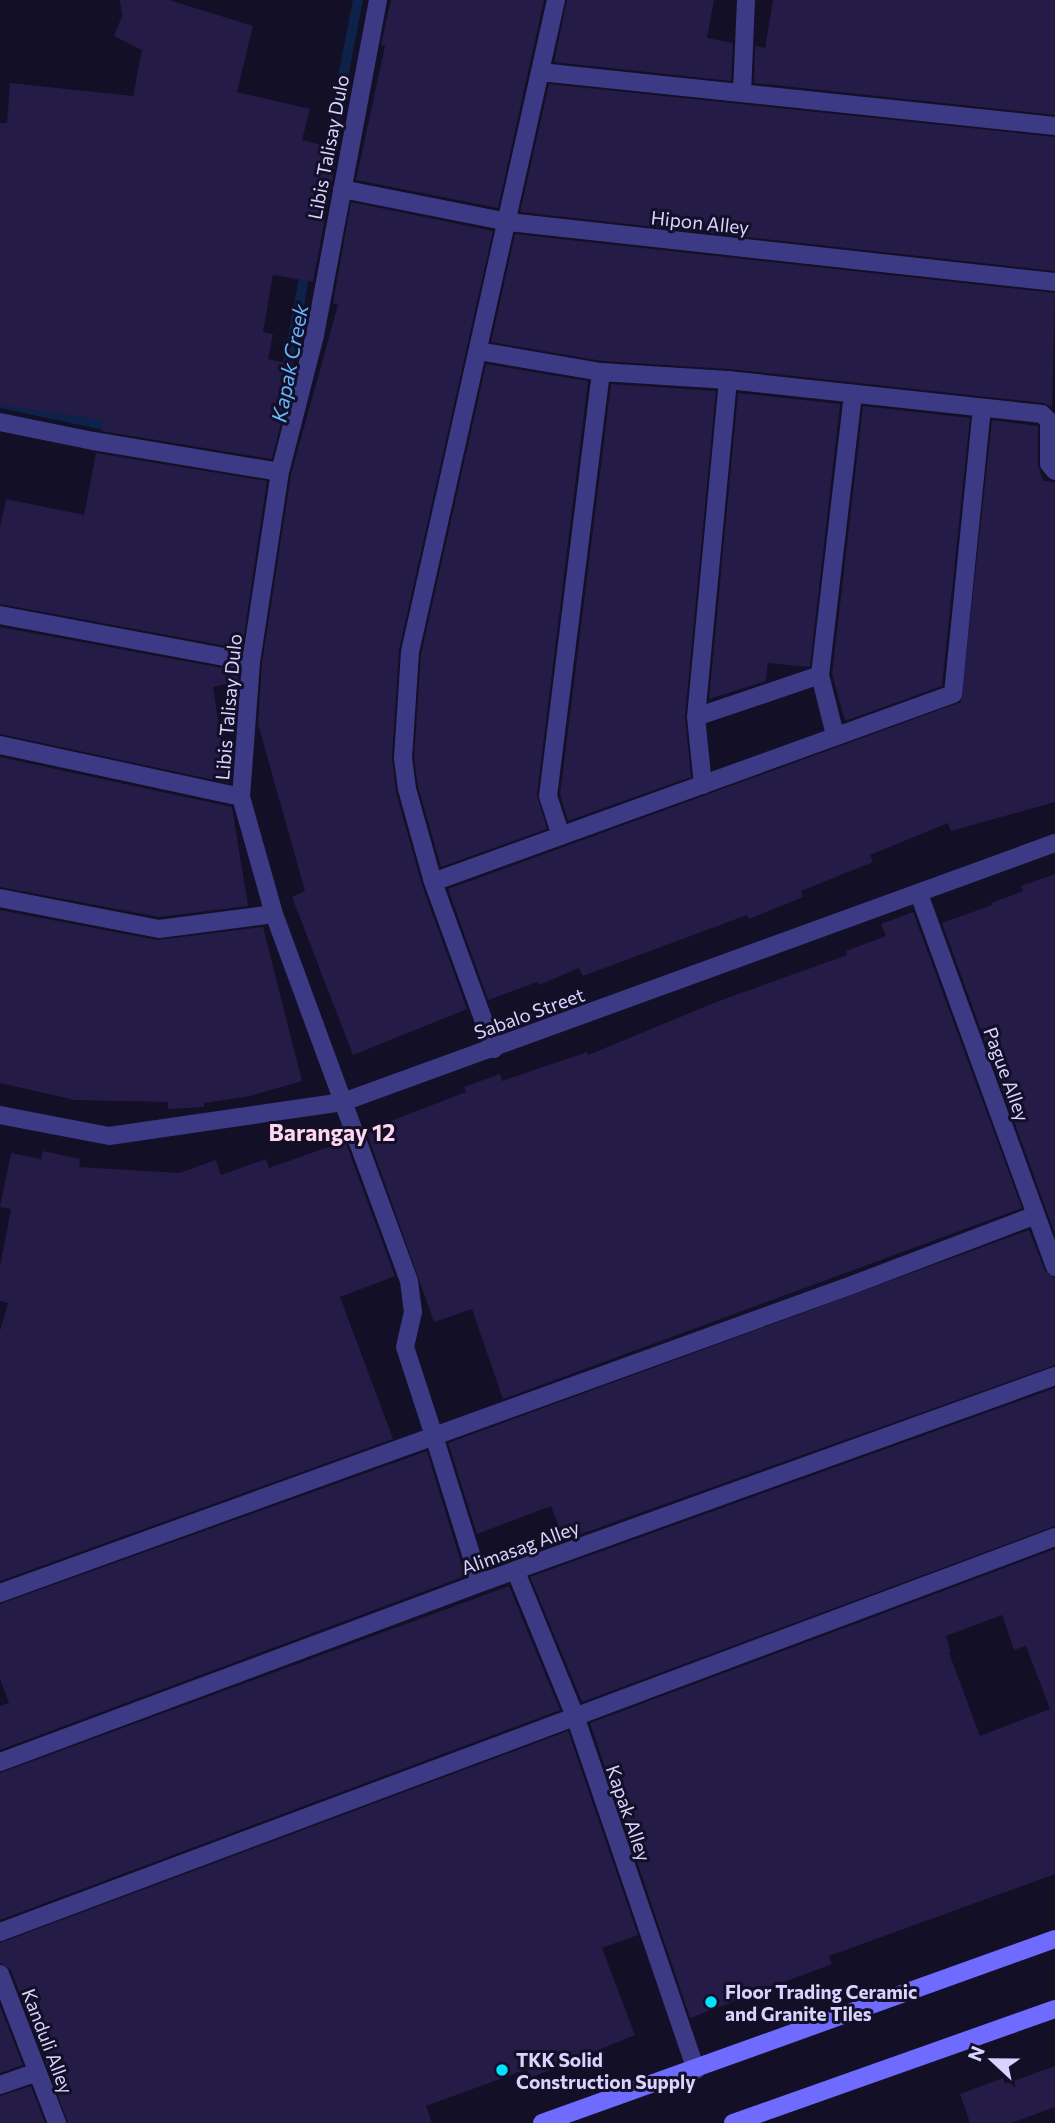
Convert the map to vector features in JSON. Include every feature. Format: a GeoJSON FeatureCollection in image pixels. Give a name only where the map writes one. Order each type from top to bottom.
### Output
{"type":"FeatureCollection","features":[{"type":"Feature","properties":{"kind":"main road"},"geometry":{"type":"LineString","coordinates":[[542,2123],[696,2070],[1055,1939]]}},
{"type":"Feature","properties":{"kind":"main road"},"geometry":{"type":"LineString","coordinates":[[733,2123],[1055,2010]]}},
{"type":"Feature","properties":{"kind":"street","name":"Libis Talisay Dulo"},"geometry":{"type":"LineString","coordinates":[[378,0],[315,335],[280,472],[251,662],[241,797],[274,914],[409,1281],[413,1312],[405,1347],[480,1583]]}},
{"type":"Feature","properties":{"kind":"street"},"geometry":{"type":"LineString","coordinates":[[494,1049],[433,882],[407,789],[403,758],[410,652],[556,0]]}},
{"type":"Feature","properties":{"kind":"street"},"geometry":{"type":"LineString","coordinates":[[742,93],[746,0]]}},
{"type":"Feature","properties":{"kind":"street"},"geometry":{"type":"LineString","coordinates":[[540,72],[1055,126]]}},
{"type":"Feature","properties":{"kind":"street","name":"Hipon Alley"},"geometry":{"type":"LineString","coordinates":[[342,189],[508,222],[1055,282]]}},
{"type":"Feature","properties":{"kind":"street"},"geometry":{"type":"LineString","coordinates":[[478,351],[601,372],[728,380],[1047,416],[1049,464],[1055,471]]}},
{"type":"Feature","properties":{"kind":"street"},"geometry":{"type":"LineString","coordinates":[[561,836],[548,796],[601,372]]}},
{"type":"Feature","properties":{"kind":"street"},"geometry":{"type":"LineString","coordinates":[[703,785],[696,717],[728,380]]}},
{"type":"Feature","properties":{"kind":"street"},"geometry":{"type":"LineString","coordinates":[[835,735],[820,675],[853,394]]}},
{"type":"Feature","properties":{"kind":"street"},"geometry":{"type":"LineString","coordinates":[[433,882],[953,694],[982,408]]}},
{"type":"Feature","properties":{"kind":"street"},"geometry":{"type":"LineString","coordinates":[[0,422],[93,441],[280,472]]}},
{"type":"Feature","properties":{"kind":"street"},"geometry":{"type":"LineString","coordinates":[[0,615],[251,662]]}},
{"type":"Feature","properties":{"kind":"street"},"geometry":{"type":"LineString","coordinates":[[696,717],[820,675]]}},
{"type":"Feature","properties":{"kind":"street"},"geometry":{"type":"LineString","coordinates":[[0,745],[241,797]]}},
{"type":"Feature","properties":{"kind":"street","name":"Sabalo Street"},"geometry":{"type":"LineString","coordinates":[[0,1115],[108,1136],[343,1102],[1055,843]]}},
{"type":"Feature","properties":{"kind":"street","name":"Pague Alley"},"geometry":{"type":"LineString","coordinates":[[919,894],[1055,1267]]}},
{"type":"Feature","properties":{"kind":"street"},"geometry":{"type":"LineString","coordinates":[[0,898],[159,929],[274,914]]}},
{"type":"Feature","properties":{"kind":"street"},"geometry":{"type":"LineString","coordinates":[[0,1593],[1036,1215]]}},
{"type":"Feature","properties":{"kind":"street","name":"Alimasag Alley"},"geometry":{"type":"LineString","coordinates":[[0,1762],[480,1583],[1055,1376]]}},
{"type":"Feature","properties":{"kind":"street"},"geometry":{"type":"LineString","coordinates":[[0,1932],[1055,1537]]}},
{"type":"Feature","properties":{"kind":"street","name":"Kapak Alley"},"geometry":{"type":"LineString","coordinates":[[516,1572],[575,1716],[696,2070]]}},
{"type":"Feature","properties":{"kind":"street","name":"Kanduli Alley"},"geometry":{"type":"LineString","coordinates":[[0,1974],[57,2123]]}},
{"type":"Feature","properties":{"kind":"street"},"geometry":{"type":"LineString","coordinates":[[0,2085],[37,2072]]}},
{"type":"Feature","properties":{"kind":"building"},"geometry":{"type":"Polygon","coordinates":[[[120,0],[169,0],[253,26],[237,92],[310,109],[302,140],[338,149],[313,282],[273,275],[263,332],[273,334],[268,359],[296,365],[272,459],[101,431],[103,420],[0,405],[0,123],[7,123],[10,83],[133,96],[142,50],[114,36],[122,16],[120,0]]]}},
{"type":"Feature","properties":{"kind":"building"},"geometry":{"type":"Polygon","coordinates":[[[391,0],[544,0],[498,208],[356,180],[385,46],[381,45],[391,0]]]}},
{"type":"Feature","properties":{"kind":"building"},"geometry":{"type":"Polygon","coordinates":[[[567,0],[714,0],[707,38],[733,43],[731,81],[554,62],[567,0]]]}},
{"type":"Feature","properties":{"kind":"building"},"geometry":{"type":"Polygon","coordinates":[[[773,0],[1055,0],[1055,115],[754,83],[755,46],[765,48],[773,0]]]}},
{"type":"Feature","properties":{"kind":"building"},"geometry":{"type":"Polygon","coordinates":[[[549,84],[1055,137],[1055,271],[520,212],[549,84]]]}},
{"type":"Feature","properties":{"kind":"building"},"geometry":{"type":"Polygon","coordinates":[[[351,202],[493,231],[399,650],[392,757],[396,792],[422,885],[467,1009],[353,1055],[292,897],[305,891],[258,724],[262,663],[291,474],[338,305],[333,303],[351,202]]]}},
{"type":"Feature","properties":{"kind":"building"},"geometry":{"type":"Polygon","coordinates":[[[515,234],[1055,293],[1052,407],[1043,403],[729,369],[602,361],[491,342],[515,234]]]}},
{"type":"Feature","properties":{"kind":"building"},"geometry":{"type":"Polygon","coordinates":[[[486,364],[588,381],[537,795],[547,829],[441,867],[418,787],[414,758],[421,654],[486,364]]]}},
{"type":"Feature","properties":{"kind":"building"},"geometry":{"type":"Polygon","coordinates":[[[611,384],[716,391],[685,716],[691,777],[568,821],[560,795],[611,384]]]}},
{"type":"Feature","properties":{"kind":"building"},"geometry":{"type":"Polygon","coordinates":[[[738,393],[840,404],[810,667],[768,663],[766,681],[709,699],[738,393]]]}},
{"type":"Feature","properties":{"kind":"building"},"geometry":{"type":"Polygon","coordinates":[[[863,406],[970,418],[942,686],[845,721],[832,674],[863,406]]]}},
{"type":"Feature","properties":{"kind":"building"},"geometry":{"type":"Polygon","coordinates":[[[992,420],[1038,426],[1038,465],[1043,481],[1055,482],[1055,802],[951,831],[948,823],[870,855],[873,862],[801,891],[803,897],[749,919],[747,915],[583,976],[579,968],[539,985],[537,982],[488,1000],[448,889],[961,702],[992,420]]]}},
{"type":"Feature","properties":{"kind":"building"},"geometry":{"type":"Polygon","coordinates":[[[96,453],[267,481],[242,649],[0,604],[0,528],[6,499],[84,515],[96,453]]]}},
{"type":"Feature","properties":{"kind":"building"},"geometry":{"type":"Polygon","coordinates":[[[0,627],[239,671],[238,681],[213,687],[228,783],[0,734],[0,627]]]}},
{"type":"Feature","properties":{"kind":"building"},"geometry":{"type":"Polygon","coordinates":[[[0,757],[232,807],[248,906],[159,917],[0,887],[0,757]]]}},
{"type":"Feature","properties":{"kind":"building"},"geometry":{"type":"Polygon","coordinates":[[[1055,874],[1055,1234],[942,923],[992,905],[991,903],[1023,891],[1021,886],[1055,874]]]}},
{"type":"Feature","properties":{"kind":"building"},"geometry":{"type":"Polygon","coordinates":[[[0,910],[157,940],[263,927],[302,1081],[250,1096],[204,1103],[204,1107],[168,1109],[168,1102],[75,1100],[0,1083],[0,910]]]}},
{"type":"Feature","properties":{"kind":"building"},"geometry":{"type":"Polygon","coordinates":[[[913,912],[1022,1208],[503,1399],[472,1309],[434,1322],[367,1133],[376,1129],[375,1127],[466,1092],[464,1087],[500,1074],[502,1081],[587,1052],[588,1055],[719,1001],[847,955],[846,951],[886,936],[881,924],[913,912]]]}},
{"type":"Feature","properties":{"kind":"building"},"geometry":{"type":"Polygon","coordinates":[[[345,1141],[395,1276],[340,1297],[393,1439],[0,1581],[0,1331],[8,1303],[0,1301],[0,1266],[11,1209],[0,1207],[11,1153],[41,1159],[43,1151],[80,1159],[79,1167],[179,1173],[216,1160],[221,1175],[266,1159],[269,1168],[345,1141]]]}},
{"type":"Feature","properties":{"kind":"building"},"geometry":{"type":"Polygon","coordinates":[[[1029,1230],[1045,1271],[1055,1278],[1055,1365],[564,1540],[551,1506],[477,1534],[448,1443],[1029,1230]]]}},
{"type":"Feature","properties":{"kind":"building"},"geometry":{"type":"Polygon","coordinates":[[[1055,1388],[1055,1526],[582,1702],[530,1577],[1055,1388]]]}},
{"type":"Feature","properties":{"kind":"building"},"geometry":{"type":"Polygon","coordinates":[[[427,1451],[465,1576],[0,1750],[0,1706],[9,1703],[0,1679],[0,1604],[427,1451]]]}},
{"type":"Feature","properties":{"kind":"building"},"geometry":{"type":"Polygon","coordinates":[[[1055,1549],[1055,1874],[829,1956],[832,1964],[690,2018],[590,1723],[1055,1549]],[[1002,1615],[946,1636],[951,1652],[949,1653],[980,1736],[1050,1709],[1026,1646],[1014,1650],[1002,1615]]]}},
{"type":"Feature","properties":{"kind":"building"},"geometry":{"type":"Polygon","coordinates":[[[509,1586],[560,1710],[0,1920],[0,1773],[509,1586]]]}},
{"type":"Feature","properties":{"kind":"building"},"geometry":{"type":"Polygon","coordinates":[[[568,1731],[638,1935],[602,1948],[635,2035],[530,2078],[527,2069],[426,2106],[432,2123],[68,2123],[11,1970],[0,1963],[0,1943],[568,1731]]]}},
{"type":"Feature","properties":{"kind":"building"},"geometry":{"type":"Polygon","coordinates":[[[0,2006],[23,2065],[0,2073],[0,2006]]]}},
{"type":"Feature","properties":{"kind":"building"},"geometry":{"type":"Polygon","coordinates":[[[1055,2066],[1055,2107],[1011,2123],[970,2123],[960,2094],[1003,2078],[1005,2084],[1055,2066]]]}},
{"type":"Feature","properties":{"kind":"building"},"geometry":{"type":"Polygon","coordinates":[[[31,2086],[45,2123],[0,2123],[0,2096],[31,2086]]]}},
{"type":"Feature","properties":{"kind":"waterway","name":"Kapak Creek"},"geometry":{"type":"LineString","coordinates":[[327,159],[358,0]]}},
{"type":"Feature","properties":{"kind":"waterway","name":"Kapak Creek"},"geometry":{"type":"LineString","coordinates":[[286,375],[306,267]]}},
{"type":"Feature","properties":{"kind":"waterway","name":"Kapak Creek"},"geometry":{"type":"LineString","coordinates":[[0,403],[114,427]]}},
{"type":"Feature","properties":{"kind":"place","name":"Floor Trading Ceramic and Granite Tiles"},"geometry":{"type":"Point","coordinates":[711,2002]}},
{"type":"Feature","properties":{"kind":"place","name":"TKK Solid Construction Supply"},"geometry":{"type":"Point","coordinates":[502,2070]}},
{"type":"Feature","properties":{"kind":"district","name":"Barangay 12"},"geometry":{"type":"Point","coordinates":[332,1132]}}]}
